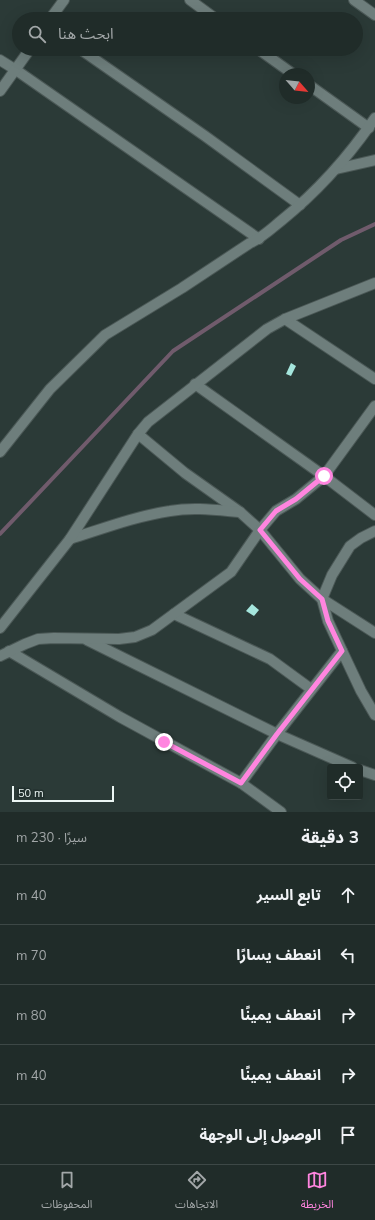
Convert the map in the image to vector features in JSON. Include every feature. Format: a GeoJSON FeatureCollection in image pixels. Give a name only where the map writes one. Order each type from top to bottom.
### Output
{"type":"FeatureCollection","features":[{"type":"Feature","properties":{"kind":"street"},"geometry":{"type":"LineString","coordinates":[[55,12],[64,0]]}},
{"type":"Feature","properties":{"kind":"street"},"geometry":{"type":"LineString","coordinates":[[190,0],[206,12]]}},
{"type":"Feature","properties":{"kind":"street"},"geometry":{"type":"LineString","coordinates":[[354,0],[375,15]]}},
{"type":"Feature","properties":{"kind":"street"},"geometry":{"type":"LineString","coordinates":[[0,91],[25,56]]}},
{"type":"Feature","properties":{"kind":"street"},"geometry":{"type":"LineString","coordinates":[[90,56],[206,136],[300,206]]}},
{"type":"Feature","properties":{"kind":"street"},"geometry":{"type":"LineString","coordinates":[[268,56],[285,68]]}},
{"type":"Feature","properties":{"kind":"street"},"geometry":{"type":"LineString","coordinates":[[0,60],[259,239]]}},
{"type":"Feature","properties":{"kind":"street"},"geometry":{"type":"LineString","coordinates":[[315,89],[369,128]]}},
{"type":"Feature","properties":{"kind":"street"},"geometry":{"type":"LineString","coordinates":[[0,452],[50,389],[105,335],[182,288],[250,243],[259,239],[300,206],[336,169],[369,128],[375,118]]}},
{"type":"Feature","properties":{"kind":"street"},"geometry":{"type":"LineString","coordinates":[[336,169],[375,160]]}},
{"type":"Feature","properties":{"kind":"street"},"geometry":{"type":"LineString","coordinates":[[0,628],[70,539],[138,434],[148,422],[194,384],[267,329],[285,319],[375,283]]}},
{"type":"Feature","properties":{"kind":"street"},"geometry":{"type":"LineString","coordinates":[[285,319],[375,379]]}},
{"type":"Feature","properties":{"kind":"street"},"geometry":{"type":"LineString","coordinates":[[194,384],[324,476],[375,515]]}},
{"type":"Feature","properties":{"kind":"street"},"geometry":{"type":"LineString","coordinates":[[4,654],[38,639],[119,639],[135,637],[152,630],[231,572],[260,530],[276,511],[296,499],[324,476],[375,406]]}},
{"type":"Feature","properties":{"kind":"street"},"geometry":{"type":"LineString","coordinates":[[138,434],[185,473],[240,512],[260,530],[300,579],[322,599],[375,633]]}},
{"type":"Feature","properties":{"kind":"street"},"geometry":{"type":"LineString","coordinates":[[70,539],[128,521],[169,511],[196,509],[240,512]]}},
{"type":"Feature","properties":{"kind":"street"},"geometry":{"type":"LineString","coordinates":[[375,531],[361,538],[350,546],[332,575],[322,599],[328,621],[361,691],[375,715]]}},
{"type":"Feature","properties":{"kind":"street"},"geometry":{"type":"LineString","coordinates":[[174,614],[270,658],[311,689]]}},
{"type":"Feature","properties":{"kind":"street"},"geometry":{"type":"LineString","coordinates":[[83,639],[277,734],[345,764]]}},
{"type":"Feature","properties":{"kind":"street"},"geometry":{"type":"LineString","coordinates":[[241,783],[311,689],[342,651]]}},
{"type":"Feature","properties":{"kind":"street"},"geometry":{"type":"LineString","coordinates":[[4,654],[241,783],[281,812]]}},
{"type":"Feature","properties":{"kind":"street"},"geometry":{"type":"LineString","coordinates":[[363,771],[375,775]]}},
{"type":"Feature","properties":{"kind":"building"},"geometry":{"type":"Polygon","coordinates":[[[291,363],[296,366],[291,376],[286,374],[291,363]]]}},
{"type":"Feature","properties":{"kind":"building"},"geometry":{"type":"Polygon","coordinates":[[[252,604],[259,610],[254,616],[246,611],[252,604]]]}},
{"type":"Feature","properties":{"kind":"waterway"},"geometry":{"type":"LineString","coordinates":[[0,534],[173,351],[341,240],[375,224]]}},
{"type":"Feature","properties":{"kind":"route"},"geometry":{"type":"LineString","coordinates":[[164,742],[241,783],[311,689],[342,651],[328,621],[322,599],[300,579],[260,530],[276,511],[296,499],[324,476]]}}]}
